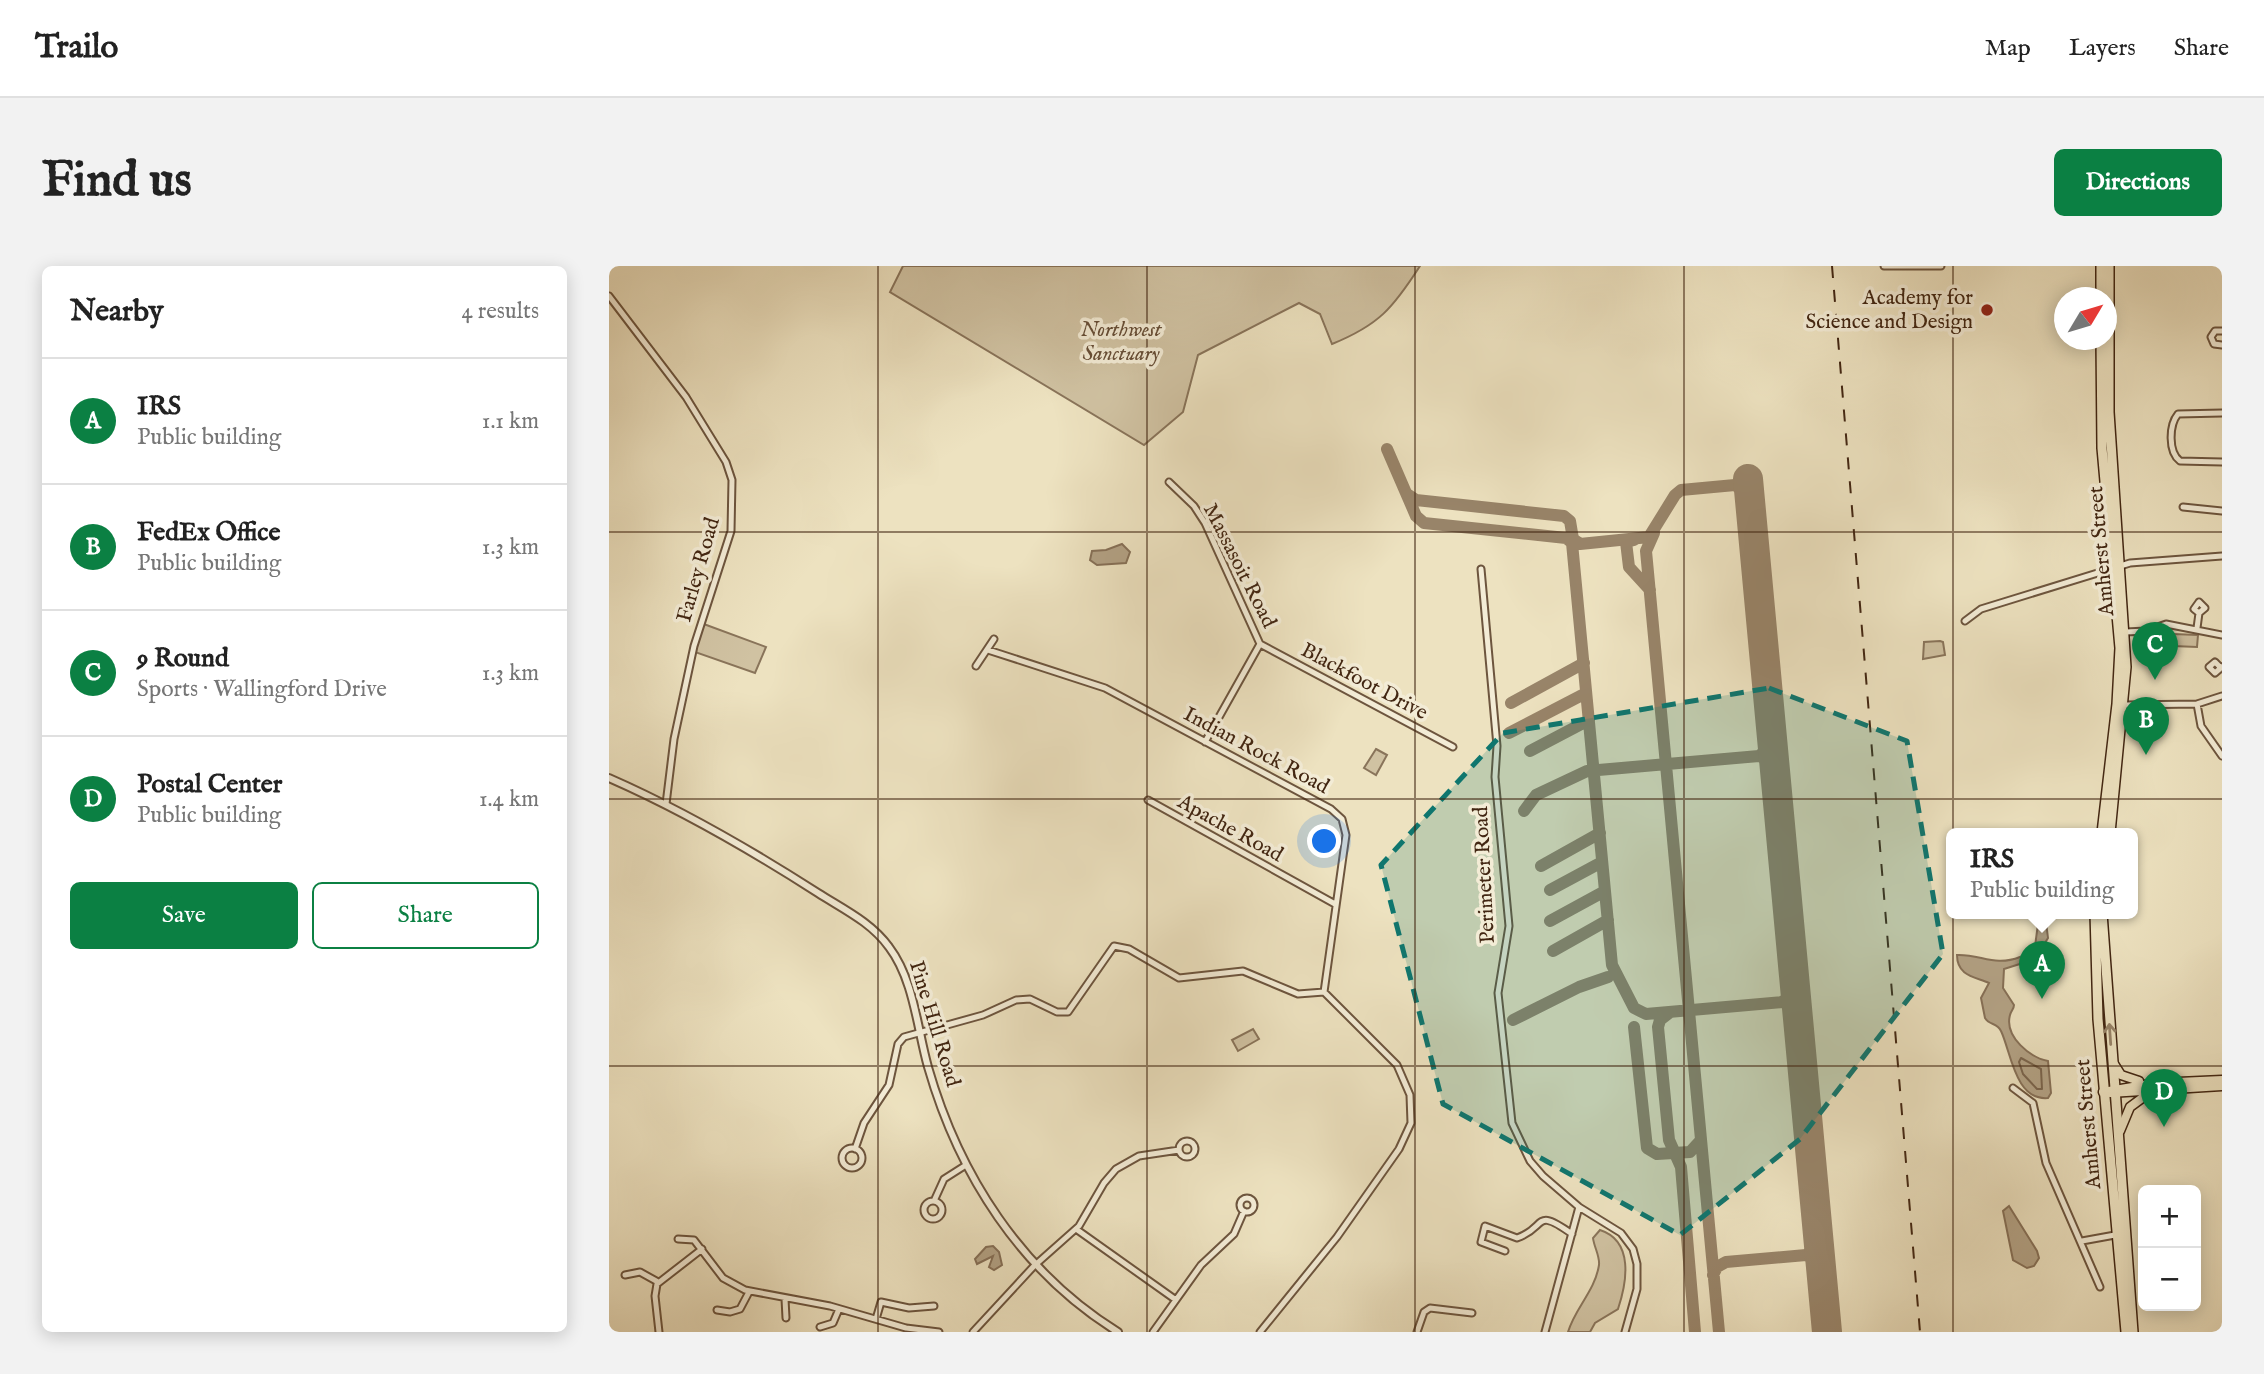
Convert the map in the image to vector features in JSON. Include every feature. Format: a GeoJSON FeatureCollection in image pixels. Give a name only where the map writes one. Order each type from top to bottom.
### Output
{"type":"FeatureCollection","features":[{"type":"Feature","properties":{"kind":"highway"},"geometry":{"type":"LineString","coordinates":[[2101,266],[2101,287]]}},
{"type":"Feature","properties":{"kind":"highway","name":"Amherst Street"},"geometry":{"type":"LineString","coordinates":[[2103,828],[2118,692],[2120,648],[2108,388],[2109,266]]}},
{"type":"Feature","properties":{"kind":"highway","name":"Amherst Street"},"geometry":{"type":"LineString","coordinates":[[2101,350],[2102,448],[2126,632],[2124,705],[2111,828]]}},
{"type":"Feature","properties":{"kind":"highway","name":"Amherst Street"},"geometry":{"type":"LineString","coordinates":[[2096,919],[2096,990],[2103,1092],[2126,1332]]}},
{"type":"Feature","properties":{"kind":"highway","name":"Amherst Street"},"geometry":{"type":"LineString","coordinates":[[2097,919],[2115,1091],[2133,1332]]}},
{"type":"Feature","properties":{"kind":"main road"},"geometry":{"type":"LineString","coordinates":[[2112,1061],[2118,1072],[2129,1080],[2156,1086],[2222,1086]]}},
{"type":"Feature","properties":{"kind":"main road"},"geometry":{"type":"LineString","coordinates":[[2103,1092],[2222,1080]]}},
{"type":"Feature","properties":{"kind":"main road"},"geometry":{"type":"LineString","coordinates":[[2119,1144],[2122,1122],[2132,1104],[2156,1086]]}},
{"type":"Feature","properties":{"kind":"street"},"geometry":{"type":"LineString","coordinates":[[1884,266],[1941,266]]}},
{"type":"Feature","properties":{"kind":"street","name":"Farley Road"},"geometry":{"type":"LineString","coordinates":[[609,296],[686,397],[721,453],[732,480],[731,531],[691,658],[674,743],[666,804]]}},
{"type":"Feature","properties":{"kind":"street"},"geometry":{"type":"LineString","coordinates":[[2222,331],[2215,331],[2211,338],[2214,344],[2222,345]]}},
{"type":"Feature","properties":{"kind":"street"},"geometry":{"type":"LineString","coordinates":[[2222,413],[2181,412],[2174,419],[2172,450],[2177,460],[2222,462]]}},
{"type":"Feature","properties":{"kind":"street","name":"Massasoit Road"},"geometry":{"type":"LineString","coordinates":[[1168,482],[1206,523],[1261,644],[1205,742]]}},
{"type":"Feature","properties":{"kind":"street"},"geometry":{"type":"LineString","coordinates":[[2183,507],[2222,511]]}},
{"type":"Feature","properties":{"kind":"street"},"geometry":{"type":"LineString","coordinates":[[1965,621],[1981,609],[2117,567],[2220,555],[2222,545]]}},
{"type":"Feature","properties":{"kind":"street","name":"Perimeter Road"},"geometry":{"type":"LineString","coordinates":[[1481,569],[1497,746],[1495,777],[1509,926],[1498,993],[1510,1111],[1516,1133],[1530,1161],[1553,1186],[1579,1207],[1621,1233],[1633,1249],[1637,1264],[1637,1289],[1625,1332]]}},
{"type":"Feature","properties":{"kind":"street"},"geometry":{"type":"LineString","coordinates":[[2197,628],[2199,614]]}},
{"type":"Feature","properties":{"kind":"street"},"geometry":{"type":"LineString","coordinates":[[2126,632],[2145,631],[2163,624],[2197,628],[2222,635]]}},
{"type":"Feature","properties":{"kind":"street"},"geometry":{"type":"LineString","coordinates":[[975,666],[995,639]]}},
{"type":"Feature","properties":{"kind":"street","name":"Blackfoot Drive"},"geometry":{"type":"LineString","coordinates":[[1261,644],[1453,747]]}},
{"type":"Feature","properties":{"kind":"street","name":"Indian Rock Road"},"geometry":{"type":"LineString","coordinates":[[988,650],[1096,684],[1340,815],[1346,835],[1324,992]]}},
{"type":"Feature","properties":{"kind":"street"},"geometry":{"type":"LineString","coordinates":[[2124,705],[2197,705],[2222,696]]}},
{"type":"Feature","properties":{"kind":"street"},"geometry":{"type":"LineString","coordinates":[[2197,705],[2201,726],[2222,756]]}},
{"type":"Feature","properties":{"kind":"street","name":"Pine Hill Road"},"geometry":{"type":"LineString","coordinates":[[609,778],[666,804],[758,855],[874,931],[891,949],[903,972],[946,1124],[966,1165],[1011,1236],[1034,1266],[1089,1313],[1118,1332]]}},
{"type":"Feature","properties":{"kind":"street","name":"Apache Road"},"geometry":{"type":"LineString","coordinates":[[1147,800],[1335,904]]}},
{"type":"Feature","properties":{"kind":"street"},"geometry":{"type":"LineString","coordinates":[[855,1149],[864,1123],[890,1086],[899,1041],[919,1032],[983,1015],[1016,1000],[1035,1000],[1057,1012],[1068,1012],[1114,946],[1129,949],[1179,978],[1243,971],[1298,994],[1324,992],[1397,1065],[1410,1095],[1411,1123],[1399,1149],[1337,1237],[1260,1332]]}},
{"type":"Feature","properties":{"kind":"street"},"geometry":{"type":"LineString","coordinates":[[2013,1088],[2033,1103],[2044,1157],[2100,1287]]}},
{"type":"Feature","properties":{"kind":"street"},"geometry":{"type":"LineString","coordinates":[[973,1332],[1034,1266],[1076,1229],[1104,1183],[1116,1169],[1139,1156],[1179,1150]]}},
{"type":"Feature","properties":{"kind":"street"},"geometry":{"type":"LineString","coordinates":[[934,1200],[944,1180],[966,1165]]}},
{"type":"Feature","properties":{"kind":"street"},"geometry":{"type":"LineString","coordinates":[[1545,1332],[1579,1207]]}},
{"type":"Feature","properties":{"kind":"street"},"geometry":{"type":"LineString","coordinates":[[1153,1332],[1201,1265],[1234,1234],[1244,1211]]}},
{"type":"Feature","properties":{"kind":"street"},"geometry":{"type":"LineString","coordinates":[[1505,1251],[1481,1242],[1485,1226],[1517,1238],[1540,1221],[1548,1219],[1572,1234]]}},
{"type":"Feature","properties":{"kind":"street"},"geometry":{"type":"LineString","coordinates":[[1076,1229],[1175,1300]]}},
{"type":"Feature","properties":{"kind":"street"},"geometry":{"type":"LineString","coordinates":[[2082,1241],[2115,1236]]}},
{"type":"Feature","properties":{"kind":"street"},"geometry":{"type":"LineString","coordinates":[[678,1239],[694,1240],[723,1278],[749,1292],[839,1309],[915,1330],[939,1332]]}},
{"type":"Feature","properties":{"kind":"street"},"geometry":{"type":"LineString","coordinates":[[659,1332],[655,1296],[658,1282],[702,1250]]}},
{"type":"Feature","properties":{"kind":"street"},"geometry":{"type":"LineString","coordinates":[[625,1275],[640,1272],[658,1282]]}},
{"type":"Feature","properties":{"kind":"street"},"geometry":{"type":"LineString","coordinates":[[717,1310],[730,1312],[740,1309],[749,1292]]}},
{"type":"Feature","properties":{"kind":"street"},"geometry":{"type":"LineString","coordinates":[[785,1299],[786,1318]]}},
{"type":"Feature","properties":{"kind":"street"},"geometry":{"type":"LineString","coordinates":[[876,1319],[881,1301],[909,1308],[934,1306]]}},
{"type":"Feature","properties":{"kind":"street"},"geometry":{"type":"LineString","coordinates":[[1417,1332],[1426,1310],[1436,1308],[1472,1313]]}},
{"type":"Feature","properties":{"kind":"street"},"geometry":{"type":"LineString","coordinates":[[820,1327],[833,1323],[839,1309]]}},
{"type":"Feature","properties":{"kind":"highlighted area"},"geometry":{"type":"Polygon","coordinates":[[[1769,688],[1907,741],[1943,954],[1800,1139],[1680,1235],[1443,1104],[1381,865],[1503,733],[1769,688]]]}},
{"type":"Feature","properties":{"kind":"green space","name":"Northwest Sanctuary"},"geometry":{"type":"Polygon","coordinates":[[[903,266],[1420,266],[1384,314],[1362,330],[1332,344],[1320,314],[1299,303],[1198,355],[1183,412],[1144,445],[890,292],[903,266]]]}},
{"type":"Feature","properties":{"kind":"green space"},"geometry":{"type":"Polygon","coordinates":[[[701,623],[766,647],[755,673],[692,651],[701,623]]]}},
{"type":"Feature","properties":{"kind":"green space"},"geometry":{"type":"Polygon","coordinates":[[[2173,634],[2198,635],[2197,647],[2173,646],[2173,634]]]}},
{"type":"Feature","properties":{"kind":"green space"},"geometry":{"type":"Polygon","coordinates":[[[1924,642],[1943,642],[1945,655],[1923,659],[1924,642]]]}},
{"type":"Feature","properties":{"kind":"green space"},"geometry":{"type":"Polygon","coordinates":[[[1376,749],[1387,755],[1376,775],[1364,768],[1376,749]]]}},
{"type":"Feature","properties":{"kind":"green space"},"geometry":{"type":"Polygon","coordinates":[[[1253,1029],[1259,1039],[1238,1051],[1232,1040],[1253,1029]]]}},
{"type":"Feature","properties":{"kind":"green space"},"geometry":{"type":"Polygon","coordinates":[[[1600,1230],[1611,1235],[1623,1253],[1624,1287],[1618,1309],[1595,1323],[1590,1332],[1568,1332],[1597,1274],[1599,1262],[1593,1238],[1600,1230]]]}},
{"type":"Feature","properties":{"kind":"water"},"geometry":{"type":"Polygon","coordinates":[[[1122,544],[1130,552],[1126,563],[1097,565],[1090,560],[1092,551],[1106,550],[1122,544]]]}},
{"type":"Feature","properties":{"kind":"water"},"geometry":{"type":"Polygon","coordinates":[[[2039,919],[2046,919],[2048,938],[2038,954],[2034,954],[2039,919]]]}},
{"type":"Feature","properties":{"kind":"water"},"geometry":{"type":"Polygon","coordinates":[[[1957,955],[2003,961],[2020,957],[2026,962],[2004,969],[2003,988],[2014,1005],[2009,1023],[2015,1038],[2034,1056],[2048,1061],[2051,1093],[2048,1098],[2037,1097],[2021,1084],[2001,1031],[1985,1018],[1981,998],[1989,983],[1964,972],[1960,968],[1957,955]]]}},
{"type":"Feature","properties":{"kind":"water"},"geometry":{"type":"Polygon","coordinates":[[[2009,1206],[2037,1251],[2039,1258],[2034,1266],[2027,1268],[2013,1260],[2003,1211],[2009,1206]]]}},
{"type":"Feature","properties":{"kind":"water"},"geometry":{"type":"Polygon","coordinates":[[[993,1246],[999,1252],[1002,1265],[994,1270],[989,1267],[993,1256],[977,1264],[975,1259],[986,1247],[993,1246]]]}},
{"type":"Feature","properties":{"kind":"taxiway"},"geometry":{"type":"LineString","coordinates":[[1387,449],[1416,516],[1424,523],[1566,538],[1572,543],[1612,965],[1634,1008],[1646,1014],[1782,1002],[1792,1005],[1797,1015]]}},
{"type":"Feature","properties":{"kind":"taxiway"},"geometry":{"type":"LineString","coordinates":[[1407,494],[1416,500],[1564,516],[1570,521],[1573,539],[1580,544],[1649,537],[1675,495],[1681,490],[1735,485],[1749,495]]}},
{"type":"Feature","properties":{"kind":"taxiway"},"geometry":{"type":"LineString","coordinates":[[1654,533],[1646,551],[1719,1332]]}},
{"type":"Feature","properties":{"kind":"taxiway"},"geometry":{"type":"LineString","coordinates":[[1634,540],[1626,542],[1629,567],[1650,590]]}},
{"type":"Feature","properties":{"kind":"taxiway"},"geometry":{"type":"LineString","coordinates":[[1511,703],[1584,663]]}},
{"type":"Feature","properties":{"kind":"taxiway"},"geometry":{"type":"LineString","coordinates":[[1509,733],[1586,693]]}},
{"type":"Feature","properties":{"kind":"taxiway"},"geometry":{"type":"LineString","coordinates":[[1530,751],[1589,720]]}},
{"type":"Feature","properties":{"kind":"taxiway"},"geometry":{"type":"LineString","coordinates":[[1771,737],[1769,748],[1759,756],[1769,760],[1775,772]]}},
{"type":"Feature","properties":{"kind":"taxiway"},"geometry":{"type":"LineString","coordinates":[[1524,811],[1536,795],[1587,771],[1759,756]]}},
{"type":"Feature","properties":{"kind":"taxiway"},"geometry":{"type":"LineString","coordinates":[[1541,866],[1600,833]]}},
{"type":"Feature","properties":{"kind":"taxiway"},"geometry":{"type":"LineString","coordinates":[[1550,890],[1602,862]]}},
{"type":"Feature","properties":{"kind":"taxiway"},"geometry":{"type":"LineString","coordinates":[[1550,921],[1605,891]]}},
{"type":"Feature","properties":{"kind":"taxiway"},"geometry":{"type":"LineString","coordinates":[[1553,951],[1608,920]]}},
{"type":"Feature","properties":{"kind":"taxiway"},"geometry":{"type":"LineString","coordinates":[[1513,1020],[1579,987],[1608,977]]}},
{"type":"Feature","properties":{"kind":"taxiway"},"geometry":{"type":"LineString","coordinates":[[1782,1002],[1791,996],[1795,983]]}},
{"type":"Feature","properties":{"kind":"taxiway"},"geometry":{"type":"LineString","coordinates":[[1669,1013],[1660,1020],[1658,1027],[1669,1140],[1681,1167],[1695,1332]]}},
{"type":"Feature","properties":{"kind":"taxiway"},"geometry":{"type":"LineString","coordinates":[[1634,1027],[1647,1148],[1657,1154],[1690,1152],[1701,1140]]}},
{"type":"Feature","properties":{"kind":"taxiway"},"geometry":{"type":"LineString","coordinates":[[1806,1255],[1813,1250],[1818,1237]]}},
{"type":"Feature","properties":{"kind":"taxiway"},"geometry":{"type":"LineString","coordinates":[[1713,1275],[1717,1267],[1726,1262],[1806,1255],[1817,1260],[1821,1273]]}},
{"type":"Feature","properties":{"kind":"runway"},"geometry":{"type":"LineString","coordinates":[[1748,479],[1827,1332]]}},
{"type":"Feature","properties":{"kind":"railway"},"geometry":{"type":"LineString","coordinates":[[1832,266],[1920,1332]]}},
{"type":"Feature","properties":{"kind":"place","name":"Academy for Science and Design"},"geometry":{"type":"Point","coordinates":[1987,310]}},
{"type":"Feature","properties":{"kind":"place","name":"9 Round"},"geometry":{"type":"Point","coordinates":[2155,680]}},
{"type":"Feature","properties":{"kind":"place","name":"FedEx Office"},"geometry":{"type":"Point","coordinates":[2146,755]}},
{"type":"Feature","properties":{"kind":"place","name":"IRS"},"geometry":{"type":"Point","coordinates":[2042,999]}},
{"type":"Feature","properties":{"kind":"place","name":"Postal Center"},"geometry":{"type":"Point","coordinates":[2164,1127]}}]}
